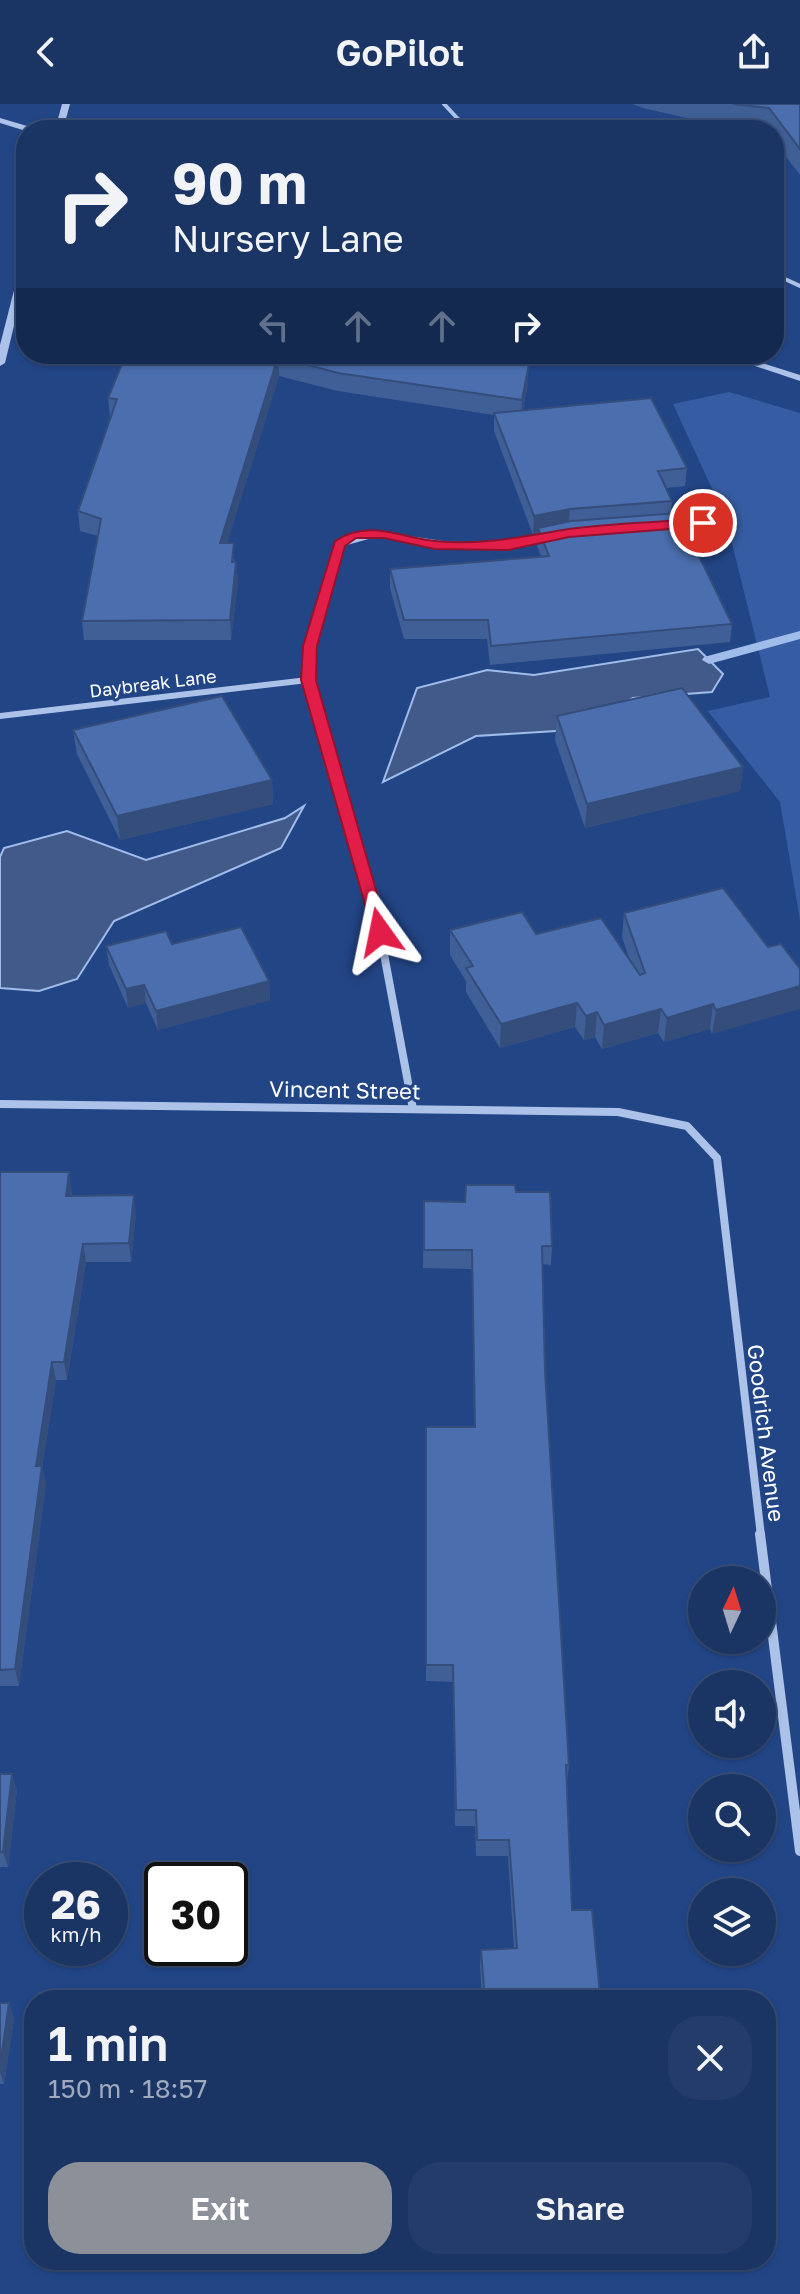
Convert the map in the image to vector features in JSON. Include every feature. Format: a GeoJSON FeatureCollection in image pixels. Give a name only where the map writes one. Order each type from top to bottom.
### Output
{"type":"FeatureCollection","features":[{"type":"Feature","properties":{"kind":"street"},"geometry":{"type":"LineString","coordinates":[[0,363],[16,299]]}},
{"type":"Feature","properties":{"kind":"street"},"geometry":{"type":"LineString","coordinates":[[756,364],[800,378]]}},
{"type":"Feature","properties":{"kind":"street"},"geometry":{"type":"LineString","coordinates":[[674,525],[703,523]]}},
{"type":"Feature","properties":{"kind":"street"},"geometry":{"type":"LineString","coordinates":[[413,1109],[374,902],[308,680],[310,646],[339,544],[353,535],[384,534],[450,545],[508,546],[554,536]]}},
{"type":"Feature","properties":{"kind":"street","name":"Daybreak Lane"},"geometry":{"type":"LineString","coordinates":[[0,716],[308,680]]}},
{"type":"Feature","properties":{"kind":"street","name":"Vincent Street"},"geometry":{"type":"LineString","coordinates":[[0,1104],[618,1112],[687,1126]]}},
{"type":"Feature","properties":{"kind":"street","name":"Goodrich Avenue"},"geometry":{"type":"LineString","coordinates":[[687,1126],[717,1158],[729,1281],[800,1851]]}},
{"type":"Feature","properties":{"kind":"lane"},"geometry":{"type":"LineString","coordinates":[[444,104],[460,120]]}},
{"type":"Feature","properties":{"kind":"shaded area"},"geometry":{"type":"Polygon","coordinates":[[[729,392],[800,413],[800,920],[780,802],[708,711],[770,697],[726,519],[673,404],[729,392]]]}},
{"type":"Feature","properties":{"kind":"shaded area"},"geometry":{"type":"Polygon","coordinates":[[[698,649],[723,674],[712,692],[633,698],[572,730],[476,736],[383,782],[417,688],[487,670],[534,675],[698,649]]]}},
{"type":"Feature","properties":{"kind":"shaded area"},"geometry":{"type":"Polygon","coordinates":[[[304,806],[281,848],[114,921],[77,979],[39,991],[0,988],[0,857],[4,848],[67,831],[146,860],[285,818],[304,806]]]}},
{"type":"Feature","properties":{"kind":"building"},"geometry":{"type":"Polygon","coordinates":[[[733,104],[800,104],[800,149],[784,128],[784,120],[778,120],[769,108],[733,104]]]}},
{"type":"Feature","properties":{"kind":"building"},"geometry":{"type":"Polygon","coordinates":[[[122,364],[276,364],[220,543],[234,543],[232,562],[236,562],[230,620],[82,621],[101,519],[78,511],[117,399],[108,398],[122,364]]]}},
{"type":"Feature","properties":{"kind":"building"},"geometry":{"type":"Polygon","coordinates":[[[304,364],[529,364],[522,400],[338,373],[304,364]]]}},
{"type":"Feature","properties":{"kind":"building"},"geometry":{"type":"Polygon","coordinates":[[[651,398],[687,468],[658,471],[672,501],[570,509],[534,516],[494,413],[651,398]]]}},
{"type":"Feature","properties":{"kind":"building"},"geometry":{"type":"Polygon","coordinates":[[[678,513],[732,624],[491,646],[488,620],[404,620],[390,569],[549,556],[538,528],[571,521],[678,513]]]}},
{"type":"Feature","properties":{"kind":"building"},"geometry":{"type":"Polygon","coordinates":[[[682,688],[743,767],[587,804],[557,716],[682,688]]]}},
{"type":"Feature","properties":{"kind":"building"},"geometry":{"type":"Polygon","coordinates":[[[222,696],[272,780],[117,816],[73,730],[222,696]]]}},
{"type":"Feature","properties":{"kind":"building"},"geometry":{"type":"Polygon","coordinates":[[[723,888],[768,947],[781,944],[800,969],[800,986],[716,1010],[713,1004],[667,1018],[661,1009],[604,1025],[597,1012],[586,1016],[577,1003],[501,1024],[466,968],[473,966],[450,930],[522,912],[536,934],[601,918],[640,975],[645,973],[624,913],[723,888]]]}},
{"type":"Feature","properties":{"kind":"building"},"geometry":{"type":"Polygon","coordinates":[[[241,927],[269,981],[156,1011],[144,985],[126,989],[106,946],[166,931],[172,944],[241,927]]]}},
{"type":"Feature","properties":{"kind":"building"},"geometry":{"type":"Polygon","coordinates":[[[0,1172],[69,1172],[66,1196],[134,1195],[129,1243],[83,1244],[64,1362],[52,1362],[36,1466],[42,1466],[15,1669],[0,1670],[0,1172]]]}},
{"type":"Feature","properties":{"kind":"building"},"geometry":{"type":"Polygon","coordinates":[[[466,1185],[515,1185],[516,1192],[550,1192],[552,1246],[542,1246],[545,1371],[569,1765],[566,1765],[572,1910],[592,1910],[600,1990],[484,1990],[481,1950],[517,1948],[509,1840],[477,1840],[476,1810],[456,1810],[453,1665],[426,1665],[426,1427],[475,1427],[472,1250],[424,1250],[424,1201],[465,1202],[466,1185]]]}},
{"type":"Feature","properties":{"kind":"building"},"geometry":{"type":"Polygon","coordinates":[[[0,1774],[12,1774],[3,1852],[0,1852],[0,1774]]]}},
{"type":"Feature","properties":{"kind":"building"},"geometry":{"type":"Polygon","coordinates":[[[0,2003],[9,2003],[0,2066],[0,2003]]]}},
{"type":"Feature","properties":{"kind":"waterway"},"geometry":{"type":"LineString","coordinates":[[709,660],[800,635]]}},
{"type":"Feature","properties":{"kind":"route"},"geometry":{"type":"LineString","coordinates":[[380,932],[374,902],[308,680],[310,646],[339,544],[353,535],[384,534],[435,545],[508,546],[569,533],[703,523]]}}]}
